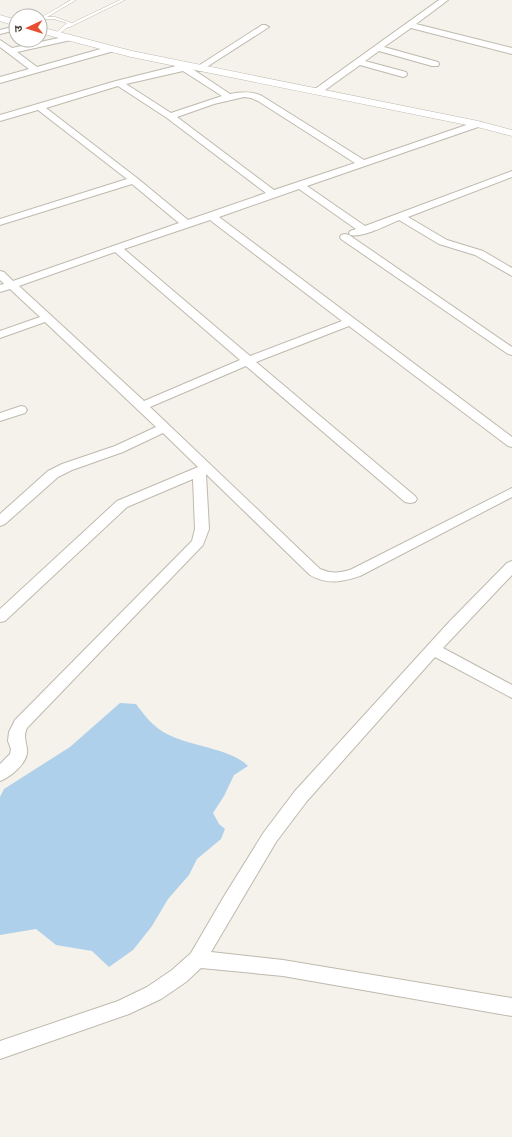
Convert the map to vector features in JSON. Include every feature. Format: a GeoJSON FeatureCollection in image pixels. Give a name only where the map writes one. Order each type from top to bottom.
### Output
{"type":"FeatureCollection","features":[{"type":"Feature","properties":{"kind":"street"},"geometry":{"type":"LineString","coordinates":[[318,91],[444,0]]}},
{"type":"Feature","properties":{"kind":"street"},"geometry":{"type":"LineString","coordinates":[[409,25],[512,51]]}},
{"type":"Feature","properties":{"kind":"street"},"geometry":{"type":"LineString","coordinates":[[199,68],[265,27]]}},
{"type":"Feature","properties":{"kind":"street"},"geometry":{"type":"LineString","coordinates":[[48,32],[186,67],[199,68],[318,91],[512,132]]}},
{"type":"Feature","properties":{"kind":"street"},"geometry":{"type":"LineString","coordinates":[[11,51],[68,38]]}},
{"type":"Feature","properties":{"kind":"street"},"geometry":{"type":"LineString","coordinates":[[0,43],[35,70]]}},
{"type":"Feature","properties":{"kind":"street"},"geometry":{"type":"LineString","coordinates":[[378,48],[435,64]]}},
{"type":"Feature","properties":{"kind":"street"},"geometry":{"type":"LineString","coordinates":[[0,80],[111,49]]}},
{"type":"Feature","properties":{"kind":"street"},"geometry":{"type":"LineString","coordinates":[[358,62],[403,74]]}},
{"type":"Feature","properties":{"kind":"street"},"geometry":{"type":"LineString","coordinates":[[0,118],[119,83],[186,67],[229,97]]}},
{"type":"Feature","properties":{"kind":"street"},"geometry":{"type":"LineString","coordinates":[[119,83],[170,116],[273,194]]}},
{"type":"Feature","properties":{"kind":"street"},"geometry":{"type":"LineString","coordinates":[[170,116],[229,97],[244,94],[257,97],[362,164]]}},
{"type":"Feature","properties":{"kind":"street"},"geometry":{"type":"LineString","coordinates":[[39,107],[134,180],[186,224]]}},
{"type":"Feature","properties":{"kind":"street"},"geometry":{"type":"LineString","coordinates":[[6,287],[478,124]]}},
{"type":"Feature","properties":{"kind":"street"},"geometry":{"type":"LineString","coordinates":[[512,174],[345,237],[512,352]]}},
{"type":"Feature","properties":{"kind":"street"},"geometry":{"type":"LineString","coordinates":[[0,222],[134,180]]}},
{"type":"Feature","properties":{"kind":"street"},"geometry":{"type":"LineString","coordinates":[[300,185],[364,230]]}},
{"type":"Feature","properties":{"kind":"street"},"geometry":{"type":"LineString","coordinates":[[211,216],[349,322],[512,443]]}},
{"type":"Feature","properties":{"kind":"street"},"geometry":{"type":"LineString","coordinates":[[401,217],[443,242],[479,253],[512,273]]}},
{"type":"Feature","properties":{"kind":"street"},"geometry":{"type":"LineString","coordinates":[[116,248],[410,499]]}},
{"type":"Feature","properties":{"kind":"street"},"geometry":{"type":"LineString","coordinates":[[0,274],[6,287],[47,318],[142,406],[203,471],[315,572],[326,578],[338,578],[355,573],[512,492]]}},
{"type":"Feature","properties":{"kind":"street"},"geometry":{"type":"LineString","coordinates":[[0,335],[47,318]]}},
{"type":"Feature","properties":{"kind":"street"},"geometry":{"type":"LineString","coordinates":[[142,406],[247,361],[349,322]]}},
{"type":"Feature","properties":{"kind":"street"},"geometry":{"type":"LineString","coordinates":[[0,417],[21,410]]}},
{"type":"Feature","properties":{"kind":"street"},"geometry":{"type":"LineString","coordinates":[[0,521],[53,474],[67,467],[120,448],[164,428]]}},
{"type":"Feature","properties":{"kind":"street"},"geometry":{"type":"LineString","coordinates":[[0,617],[122,504],[203,471]]}},
{"type":"Feature","properties":{"kind":"street"},"geometry":{"type":"LineString","coordinates":[[0,774],[18,757],[20,749],[16,741],[17,732],[21,724],[198,542],[202,529],[203,471]]}},
{"type":"Feature","properties":{"kind":"street"},"geometry":{"type":"LineString","coordinates":[[0,1050],[122,1008],[154,993],[178,976],[197,959],[229,903],[270,837],[301,796],[512,566]]}},
{"type":"Feature","properties":{"kind":"street"},"geometry":{"type":"LineString","coordinates":[[434,650],[512,692]]}},
{"type":"Feature","properties":{"kind":"street"},"geometry":{"type":"LineString","coordinates":[[197,959],[283,968],[512,1007]]}},
{"type":"Feature","properties":{"kind":"lane"},"geometry":{"type":"LineString","coordinates":[[48,14],[74,0]]}},
{"type":"Feature","properties":{"kind":"lane"},"geometry":{"type":"LineString","coordinates":[[113,0],[121,1]]}},
{"type":"Feature","properties":{"kind":"lane"},"geometry":{"type":"LineString","coordinates":[[57,34],[69,26],[121,1]]}},
{"type":"Feature","properties":{"kind":"lane"},"geometry":{"type":"LineString","coordinates":[[48,18],[68,22],[70,23],[69,26]]}},
{"type":"Feature","properties":{"kind":"water"},"geometry":{"type":"Polygon","coordinates":[[[120,703],[136,704],[153,725],[167,734],[232,756],[241,760],[248,766],[234,775],[224,796],[213,813],[219,824],[225,829],[221,839],[197,859],[189,875],[168,899],[152,926],[133,950],[109,967],[92,951],[56,945],[36,929],[0,935],[0,797],[4,789],[70,747],[120,703]]]}}]}
